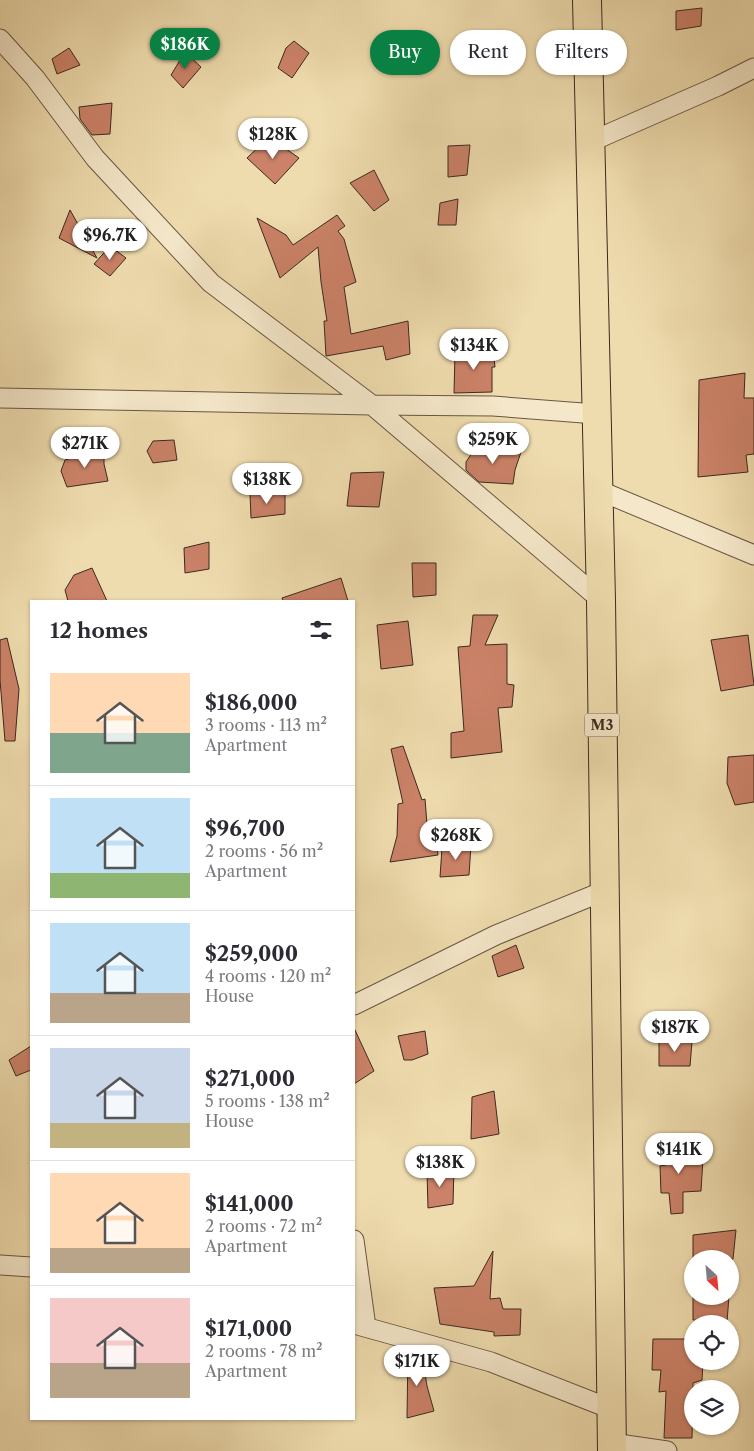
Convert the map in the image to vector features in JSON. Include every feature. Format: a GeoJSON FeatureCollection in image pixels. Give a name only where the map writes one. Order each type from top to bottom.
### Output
{"type":"FeatureCollection","features":[{"type":"Feature","properties":{"kind":"main road","name":"M3"},"geometry":{"type":"LineString","coordinates":[[587,0],[601,600],[612,1447]]}},
{"type":"Feature","properties":{"kind":"street"},"geometry":{"type":"LineString","coordinates":[[0,39],[35,78],[95,158],[211,283],[372,405],[601,600]]}},
{"type":"Feature","properties":{"kind":"street"},"geometry":{"type":"LineString","coordinates":[[590,142],[718,86],[754,68]]}},
{"type":"Feature","properties":{"kind":"street"},"geometry":{"type":"LineString","coordinates":[[0,398],[493,406],[596,414]]}},
{"type":"Feature","properties":{"kind":"street"},"geometry":{"type":"LineString","coordinates":[[598,490],[754,555]]}},
{"type":"Feature","properties":{"kind":"street"},"geometry":{"type":"LineString","coordinates":[[355,1004],[496,934],[604,891]]}},
{"type":"Feature","properties":{"kind":"street"},"geometry":{"type":"LineString","coordinates":[[355,1254],[360,1325],[491,1362],[611,1409]]}},
{"type":"Feature","properties":{"kind":"street"},"geometry":{"type":"LineString","coordinates":[[0,1265],[30,1267]]}},
{"type":"Feature","properties":{"kind":"street"},"geometry":{"type":"LineString","coordinates":[[612,1447],[667,1451]]}},
{"type":"Feature","properties":{"kind":"building"},"geometry":{"type":"Polygon","coordinates":[[[702,8],[701,26],[676,30],[676,11],[702,8]]]}},
{"type":"Feature","properties":{"kind":"building"},"geometry":{"type":"Polygon","coordinates":[[[294,41],[309,53],[292,78],[278,68],[286,48],[294,41]]]}},
{"type":"Feature","properties":{"kind":"building"},"geometry":{"type":"Polygon","coordinates":[[[69,48],[80,65],[57,74],[52,59],[69,48]]]}},
{"type":"Feature","properties":{"kind":"building"},"geometry":{"type":"Polygon","coordinates":[[[185,52],[201,67],[183,88],[171,75],[185,52]]]}},
{"type":"Feature","properties":{"kind":"building"},"geometry":{"type":"Polygon","coordinates":[[[112,103],[110,134],[92,135],[80,119],[79,107],[112,103]]]}},
{"type":"Feature","properties":{"kind":"building"},"geometry":{"type":"Polygon","coordinates":[[[269,137],[299,158],[275,184],[247,158],[269,137]]]}},
{"type":"Feature","properties":{"kind":"building"},"geometry":{"type":"Polygon","coordinates":[[[470,145],[467,175],[448,177],[448,146],[470,145]]]}},
{"type":"Feature","properties":{"kind":"building"},"geometry":{"type":"Polygon","coordinates":[[[374,170],[389,200],[374,211],[350,183],[374,170]]]}},
{"type":"Feature","properties":{"kind":"building"},"geometry":{"type":"Polygon","coordinates":[[[458,199],[456,225],[438,225],[440,203],[458,199]]]}},
{"type":"Feature","properties":{"kind":"building"},"geometry":{"type":"Polygon","coordinates":[[[70,210],[97,258],[59,238],[70,210]]]}},
{"type":"Feature","properties":{"kind":"building"},"geometry":{"type":"Polygon","coordinates":[[[337,215],[345,226],[338,231],[344,239],[356,282],[344,287],[351,334],[408,321],[410,354],[386,360],[383,346],[326,356],[324,321],[327,321],[318,247],[280,278],[257,218],[286,235],[293,245],[337,215]]]}},
{"type":"Feature","properties":{"kind":"building"},"geometry":{"type":"Polygon","coordinates":[[[110,246],[126,258],[110,276],[94,264],[110,246]]]}},
{"type":"Feature","properties":{"kind":"building"},"geometry":{"type":"Polygon","coordinates":[[[493,348],[495,367],[492,367],[492,392],[454,393],[455,353],[493,348]]]}},
{"type":"Feature","properties":{"kind":"building"},"geometry":{"type":"Polygon","coordinates":[[[745,373],[744,398],[754,398],[754,454],[746,455],[748,472],[698,477],[699,380],[745,373]]]}},
{"type":"Feature","properties":{"kind":"building"},"geometry":{"type":"Polygon","coordinates":[[[174,440],[177,460],[153,463],[147,451],[153,441],[174,440]]]}},
{"type":"Feature","properties":{"kind":"building"},"geometry":{"type":"Polygon","coordinates":[[[487,443],[494,449],[521,452],[513,484],[479,482],[466,470],[466,462],[478,444],[487,443]]]}},
{"type":"Feature","properties":{"kind":"building"},"geometry":{"type":"Polygon","coordinates":[[[104,448],[104,464],[108,481],[67,487],[61,471],[65,460],[104,448]]]}},
{"type":"Feature","properties":{"kind":"building"},"geometry":{"type":"Polygon","coordinates":[[[384,472],[379,507],[347,506],[351,473],[384,472]]]}},
{"type":"Feature","properties":{"kind":"building"},"geometry":{"type":"Polygon","coordinates":[[[285,493],[285,514],[251,518],[250,494],[285,493]]]}},
{"type":"Feature","properties":{"kind":"building"},"geometry":{"type":"Polygon","coordinates":[[[209,542],[209,569],[185,573],[184,548],[209,542]]]}},
{"type":"Feature","properties":{"kind":"building"},"geometry":{"type":"Polygon","coordinates":[[[412,563],[436,563],[436,595],[413,597],[412,563]]]}},
{"type":"Feature","properties":{"kind":"building"},"geometry":{"type":"Polygon","coordinates":[[[92,568],[107,600],[68,600],[65,590],[74,575],[92,568]]]}},
{"type":"Feature","properties":{"kind":"building"},"geometry":{"type":"Polygon","coordinates":[[[341,578],[348,600],[283,600],[282,598],[341,578]]]}},
{"type":"Feature","properties":{"kind":"building"},"geometry":{"type":"Polygon","coordinates":[[[473,615],[498,615],[485,645],[507,644],[507,684],[514,685],[512,707],[498,708],[502,752],[451,758],[451,733],[464,731],[458,647],[470,646],[473,615]]]}},
{"type":"Feature","properties":{"kind":"building"},"geometry":{"type":"Polygon","coordinates":[[[408,621],[413,665],[381,669],[377,625],[408,621]]]}},
{"type":"Feature","properties":{"kind":"building"},"geometry":{"type":"Polygon","coordinates":[[[748,635],[754,685],[721,691],[711,640],[748,635]]]}},
{"type":"Feature","properties":{"kind":"building"},"geometry":{"type":"Polygon","coordinates":[[[7,638],[19,689],[15,741],[5,741],[0,680],[0,640],[7,638]]]}},
{"type":"Feature","properties":{"kind":"building"},"geometry":{"type":"Polygon","coordinates":[[[403,746],[422,800],[425,799],[428,837],[436,837],[438,855],[390,862],[397,836],[398,804],[403,803],[391,749],[403,746]]]}},
{"type":"Feature","properties":{"kind":"building"},"geometry":{"type":"Polygon","coordinates":[[[754,755],[754,802],[735,805],[727,783],[728,757],[754,755]]]}},
{"type":"Feature","properties":{"kind":"building"},"geometry":{"type":"Polygon","coordinates":[[[471,845],[469,875],[440,877],[442,848],[471,845]]]}},
{"type":"Feature","properties":{"kind":"building"},"geometry":{"type":"Polygon","coordinates":[[[516,945],[524,968],[498,977],[492,956],[516,945]]]}},
{"type":"Feature","properties":{"kind":"building"},"geometry":{"type":"Polygon","coordinates":[[[355,1030],[374,1071],[355,1083],[355,1030]]]}},
{"type":"Feature","properties":{"kind":"building"},"geometry":{"type":"Polygon","coordinates":[[[425,1031],[428,1054],[412,1060],[404,1060],[398,1036],[425,1031]]]}},
{"type":"Feature","properties":{"kind":"building"},"geometry":{"type":"Polygon","coordinates":[[[659,1039],[692,1042],[690,1066],[659,1066],[659,1039]]]}},
{"type":"Feature","properties":{"kind":"building"},"geometry":{"type":"Polygon","coordinates":[[[30,1047],[30,1070],[16,1076],[9,1060],[30,1047]]]}},
{"type":"Feature","properties":{"kind":"building"},"geometry":{"type":"Polygon","coordinates":[[[494,1091],[499,1134],[471,1139],[472,1097],[494,1091]]]}},
{"type":"Feature","properties":{"kind":"building"},"geometry":{"type":"Polygon","coordinates":[[[685,1140],[684,1162],[703,1159],[701,1191],[683,1192],[683,1213],[671,1214],[669,1193],[661,1193],[660,1166],[666,1165],[664,1143],[685,1140]]]}},
{"type":"Feature","properties":{"kind":"building"},"geometry":{"type":"Polygon","coordinates":[[[454,1168],[453,1204],[428,1208],[427,1172],[454,1168]]]}},
{"type":"Feature","properties":{"kind":"building"},"geometry":{"type":"Polygon","coordinates":[[[736,1230],[734,1250],[693,1250],[693,1235],[736,1230]]]}},
{"type":"Feature","properties":{"kind":"building"},"geometry":{"type":"Polygon","coordinates":[[[493,1251],[490,1299],[500,1298],[503,1309],[521,1309],[520,1335],[494,1336],[494,1332],[440,1324],[434,1288],[474,1286],[493,1251]]]}},
{"type":"Feature","properties":{"kind":"building"},"geometry":{"type":"Polygon","coordinates":[[[693,1305],[728,1305],[728,1315],[693,1315],[693,1305]]]}},
{"type":"Feature","properties":{"kind":"building"},"geometry":{"type":"Polygon","coordinates":[[[653,1339],[684,1339],[684,1370],[703,1370],[702,1380],[684,1380],[684,1435],[692,1435],[692,1438],[664,1438],[666,1391],[659,1392],[661,1370],[652,1370],[653,1339]]]}},
{"type":"Feature","properties":{"kind":"building"},"geometry":{"type":"Polygon","coordinates":[[[408,1351],[422,1355],[427,1386],[434,1411],[407,1418],[408,1351]]]}}]}
